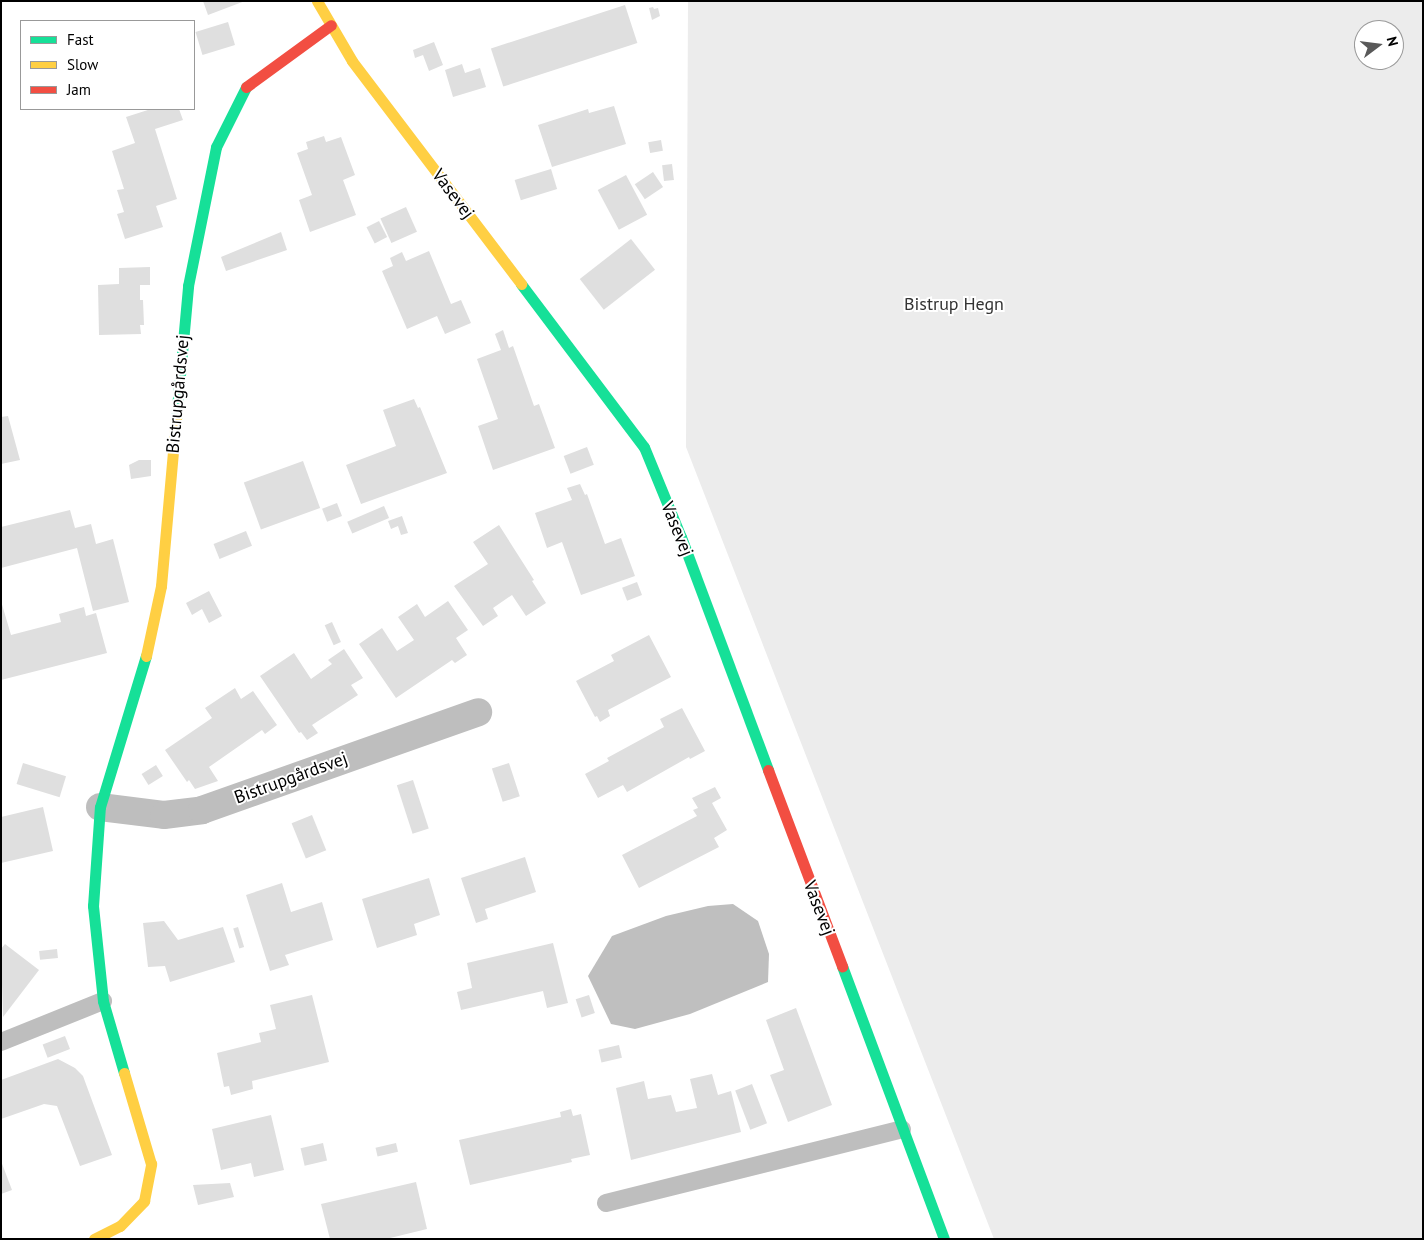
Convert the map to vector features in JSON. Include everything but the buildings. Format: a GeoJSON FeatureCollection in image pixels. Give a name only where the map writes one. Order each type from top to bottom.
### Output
{"type":"FeatureCollection","features":[{"type":"Feature","properties":{"kind":"street","name":"Vasevej"},"geometry":{"type":"LineString","coordinates":[[317,1],[352,61],[644,447],[681,537],[944,1239]]}},
{"type":"Feature","properties":{"kind":"street","name":"Bistrupgårdsvej"},"geometry":{"type":"LineString","coordinates":[[94,1239],[120,1226],[144,1201],[151,1164],[103,1001],[93,906],[100,808],[149,646],[161,586],[188,286],[216,147],[244,89],[331,25]]}},
{"type":"Feature","properties":{"kind":"street","name":"Bistrupgårdsvej"},"geometry":{"type":"LineString","coordinates":[[100,808],[164,815],[202,810],[478,712]]}},
{"type":"Feature","properties":{"kind":"lane"},"geometry":{"type":"LineString","coordinates":[[1,1042],[103,1001]]}},
{"type":"Feature","properties":{"kind":"lane"},"geometry":{"type":"LineString","coordinates":[[606,1203],[902,1129]]}},
{"type":"Feature","properties":{"kind":"green space","name":"Bistrup Hegn"},"geometry":{"type":"Polygon","coordinates":[[[688,1],[1423,1],[1423,1239],[994,1239],[686,447],[688,1]]]}},
{"type":"Feature","properties":{"kind":"shaded area"},"geometry":{"type":"Polygon","coordinates":[[[733,904],[758,921],[769,954],[768,982],[690,1014],[635,1029],[611,1024],[588,976],[612,936],[666,916],[708,906],[733,904]]]}},
{"type":"Feature","properties":{"kind":"traffic: fast"},"geometry":{"type":"LineString","coordinates":[[176,419],[188,286],[216,147],[246,87]]}},
{"type":"Feature","properties":{"kind":"traffic: fast"},"geometry":{"type":"LineString","coordinates":[[521,284],[644,447],[681,537],[768,770]]}},
{"type":"Feature","properties":{"kind":"traffic: fast"},"geometry":{"type":"LineString","coordinates":[[124,1073],[103,1001],[93,906],[100,807],[146,656]]}},
{"type":"Feature","properties":{"kind":"traffic: fast"},"geometry":{"type":"LineString","coordinates":[[842,966],[944,1239]]}},
{"type":"Feature","properties":{"kind":"traffic: slow"},"geometry":{"type":"LineString","coordinates":[[317,1],[352,61],[521,284]]}},
{"type":"Feature","properties":{"kind":"traffic: slow"},"geometry":{"type":"LineString","coordinates":[[146,656],[161,586],[176,419]]}},
{"type":"Feature","properties":{"kind":"traffic: slow"},"geometry":{"type":"LineString","coordinates":[[94,1239],[120,1226],[144,1201],[151,1164],[124,1073]]}},
{"type":"Feature","properties":{"kind":"traffic: jam"},"geometry":{"type":"LineString","coordinates":[[246,87],[331,25]]}},
{"type":"Feature","properties":{"kind":"traffic: jam"},"geometry":{"type":"LineString","coordinates":[[768,770],[842,966]]}}]}
